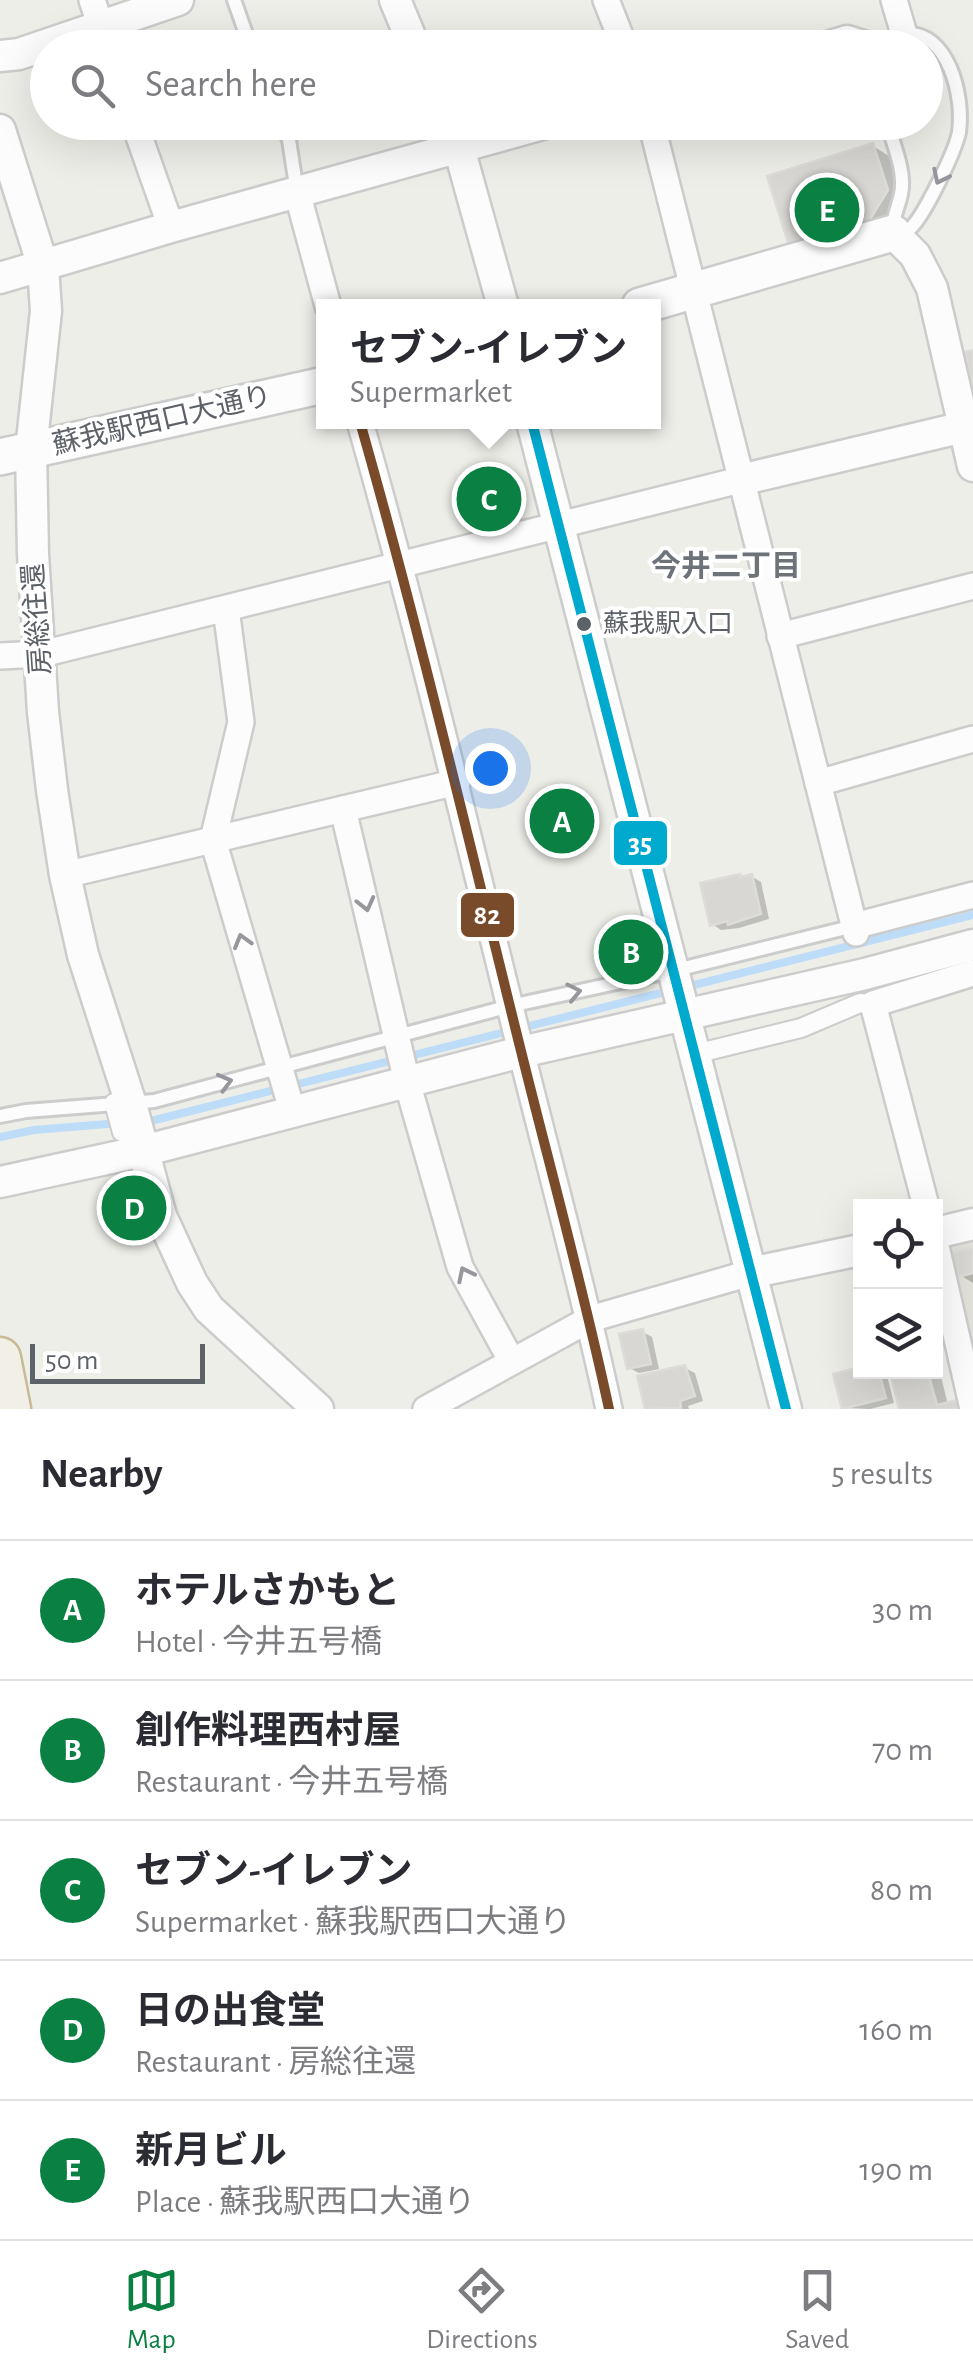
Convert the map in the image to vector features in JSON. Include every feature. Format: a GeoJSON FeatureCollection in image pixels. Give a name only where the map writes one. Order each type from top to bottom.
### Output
{"type":"FeatureCollection","features":[{"type":"Feature","properties":{"kind":"highway"},"geometry":{"type":"LineString","coordinates":[[0,1358],[10,1409]]}},
{"type":"Feature","properties":{"kind":"main road"},"geometry":{"type":"LineString","coordinates":[[661,300],[892,234]]}},
{"type":"Feature","properties":{"kind":"main road","name":"蘇我駅西口大通り"},"geometry":{"type":"LineString","coordinates":[[15,454],[316,387]]}},
{"type":"Feature","properties":{"kind":"street"},"geometry":{"type":"LineString","coordinates":[[100,24],[178,0]]}},
{"type":"Feature","properties":{"kind":"street"},"geometry":{"type":"LineString","coordinates":[[395,0],[408,30]]}},
{"type":"Feature","properties":{"kind":"street"},"geometry":{"type":"LineString","coordinates":[[606,0],[618,30]]}},
{"type":"Feature","properties":{"kind":"street"},"geometry":{"type":"LineString","coordinates":[[894,0],[894,30]]}},
{"type":"Feature","properties":{"kind":"street"},"geometry":{"type":"LineString","coordinates":[[0,56],[30,50]]}},
{"type":"Feature","properties":{"kind":"street","name":"房総往還"},"geometry":{"type":"LineString","coordinates":[[0,130],[44,266],[46,311],[15,454],[33,554],[43,712],[65,875],[83,955],[127,1123],[161,1216],[192,1283],[208,1308],[318,1409]]}},
{"type":"Feature","properties":{"kind":"street"},"geometry":{"type":"LineString","coordinates":[[140,140],[171,227]]}},
{"type":"Feature","properties":{"kind":"street"},"geometry":{"type":"LineString","coordinates":[[0,278],[296,192],[442,140]]}},
{"type":"Feature","properties":{"kind":"street"},"geometry":{"type":"LineString","coordinates":[[454,140],[501,299]]}},
{"type":"Feature","properties":{"kind":"street"},"geometry":{"type":"LineString","coordinates":[[655,140],[859,946]]}},
{"type":"Feature","properties":{"kind":"street"},"geometry":{"type":"LineString","coordinates":[[296,192],[326,299]]}},
{"type":"Feature","properties":{"kind":"street"},"geometry":{"type":"LineString","coordinates":[[892,234],[915,255],[932,288],[968,424],[973,466]]}},
{"type":"Feature","properties":{"kind":"street"},"geometry":{"type":"LineString","coordinates":[[0,656],[42,654],[968,424]]}},
{"type":"Feature","properties":{"kind":"street"},"geometry":{"type":"LineString","coordinates":[[362,429],[457,782],[609,1409]]}},
{"type":"Feature","properties":{"kind":"street"},"geometry":{"type":"LineString","coordinates":[[534,429],[786,1409]]}},
{"type":"Feature","properties":{"kind":"street"},"geometry":{"type":"LineString","coordinates":[[780,636],[973,586]]}},
{"type":"Feature","properties":{"kind":"street"},"geometry":{"type":"LineString","coordinates":[[226,609],[241,722],[213,840],[292,1110]]}},
{"type":"Feature","properties":{"kind":"street"},"geometry":{"type":"LineString","coordinates":[[818,783],[973,739]]}},
{"type":"Feature","properties":{"kind":"street"},"geometry":{"type":"LineString","coordinates":[[65,875],[457,782]]}},
{"type":"Feature","properties":{"kind":"street"},"geometry":{"type":"LineString","coordinates":[[343,809],[407,1082],[460,1267],[512,1360]]}},
{"type":"Feature","properties":{"kind":"street"},"geometry":{"type":"LineString","coordinates":[[0,1182],[127,1123],[292,1110],[684,1015],[859,946],[973,895]]}},
{"type":"Feature","properties":{"kind":"street"},"geometry":{"type":"LineString","coordinates":[[859,946],[973,945]]}},
{"type":"Feature","properties":{"kind":"street"},"geometry":{"type":"LineString","coordinates":[[695,1054],[801,1028],[860,1003],[873,1004],[973,973]]}},
{"type":"Feature","properties":{"kind":"street"},"geometry":{"type":"LineString","coordinates":[[873,1004],[924,1199]]}},
{"type":"Feature","properties":{"kind":"street"},"geometry":{"type":"LineString","coordinates":[[943,1232],[973,1224]]}},
{"type":"Feature","properties":{"kind":"street"},"geometry":{"type":"LineString","coordinates":[[426,1409],[590,1318],[750,1273],[853,1251]]}},
{"type":"Feature","properties":{"kind":"street"},"geometry":{"type":"LineString","coordinates":[[943,1278],[972,1409]]}},
{"type":"Feature","properties":{"kind":"lane"},"geometry":{"type":"LineString","coordinates":[[234,0],[244,30]]}},
{"type":"Feature","properties":{"kind":"lane"},"geometry":{"type":"LineString","coordinates":[[892,140],[902,182],[892,214],[892,234],[910,229],[920,216],[960,130],[951,70],[943,54]]}},
{"type":"Feature","properties":{"kind":"lane"},"geometry":{"type":"LineString","coordinates":[[289,140],[296,192]]}},
{"type":"Feature","properties":{"kind":"lane"},"geometry":{"type":"LineString","coordinates":[[0,1116],[127,1123],[154,1102],[510,1006],[672,971],[859,946]]}},
{"type":"Feature","properties":{"kind":"shaded area"},"geometry":{"type":"Polygon","coordinates":[[[973,1237],[973,1378],[947,1243],[973,1237]]]}},
{"type":"Feature","properties":{"kind":"building"},"geometry":{"type":"Polygon","coordinates":[[[873,143],[888,190],[864,229],[791,252],[767,176],[873,143]]]}},
{"type":"Feature","properties":{"kind":"building"},"geometry":{"type":"Polygon","coordinates":[[[973,350],[973,391],[965,352],[973,350]]]}},
{"type":"Feature","properties":{"kind":"building"},"geometry":{"type":"Polygon","coordinates":[[[503,467],[515,519],[473,528],[462,476],[503,467]]]}},
{"type":"Feature","properties":{"kind":"building"},"geometry":{"type":"Polygon","coordinates":[[[752,874],[761,914],[728,925],[727,921],[710,926],[700,883],[752,874]]]}},
{"type":"Feature","properties":{"kind":"building"},"geometry":{"type":"Polygon","coordinates":[[[973,1247],[973,1273],[958,1277],[951,1253],[973,1247]]]}},
{"type":"Feature","properties":{"kind":"building"},"geometry":{"type":"Polygon","coordinates":[[[643,1329],[651,1364],[627,1369],[619,1334],[643,1329]]]}},
{"type":"Feature","properties":{"kind":"building"},"geometry":{"type":"Polygon","coordinates":[[[685,1365],[695,1396],[680,1401],[681,1408],[645,1409],[637,1376],[685,1365]]]}},
{"type":"Feature","properties":{"kind":"building"},"geometry":{"type":"Polygon","coordinates":[[[853,1369],[853,1379],[881,1379],[886,1398],[842,1409],[833,1374],[853,1369]]]}},
{"type":"Feature","properties":{"kind":"building"},"geometry":{"type":"Polygon","coordinates":[[[892,1379],[930,1379],[937,1405],[961,1399],[963,1409],[899,1409],[892,1379]]]}},
{"type":"Feature","properties":{"kind":"waterway"},"geometry":{"type":"LineString","coordinates":[[686,987],[973,915]]}},
{"type":"Feature","properties":{"kind":"waterway"},"geometry":{"type":"LineString","coordinates":[[143,1123],[673,990]]}},
{"type":"Feature","properties":{"kind":"waterway"},"geometry":{"type":"LineString","coordinates":[[0,1137],[119,1123]]}},
{"type":"Feature","properties":{"kind":"transit line","name":"82"},"geometry":{"type":"LineString","coordinates":[[362,429],[443,734],[609,1409]]}},
{"type":"Feature","properties":{"kind":"transit line","name":"35"},"geometry":{"type":"LineString","coordinates":[[534,429],[786,1409]]}},
{"type":"Feature","properties":{"kind":"place","name":"新月ビル"},"geometry":{"type":"Point","coordinates":[827,210]}},
{"type":"Feature","properties":{"kind":"place","name":"セブン-イレブン"},"geometry":{"type":"Point","coordinates":[489,499]}},
{"type":"Feature","properties":{"kind":"place","name":"蘇我駅入口"},"geometry":{"type":"Point","coordinates":[584,624]}},
{"type":"Feature","properties":{"kind":"place","name":"ホテルさかもと"},"geometry":{"type":"Point","coordinates":[562,821]}},
{"type":"Feature","properties":{"kind":"place","name":"創作料理西村屋"},"geometry":{"type":"Point","coordinates":[631,952]}},
{"type":"Feature","properties":{"kind":"place","name":"日の出食堂"},"geometry":{"type":"Point","coordinates":[134,1208]}},
{"type":"Feature","properties":{"kind":"district","name":"今井二丁目"},"geometry":{"type":"Point","coordinates":[726,567]}}]}
